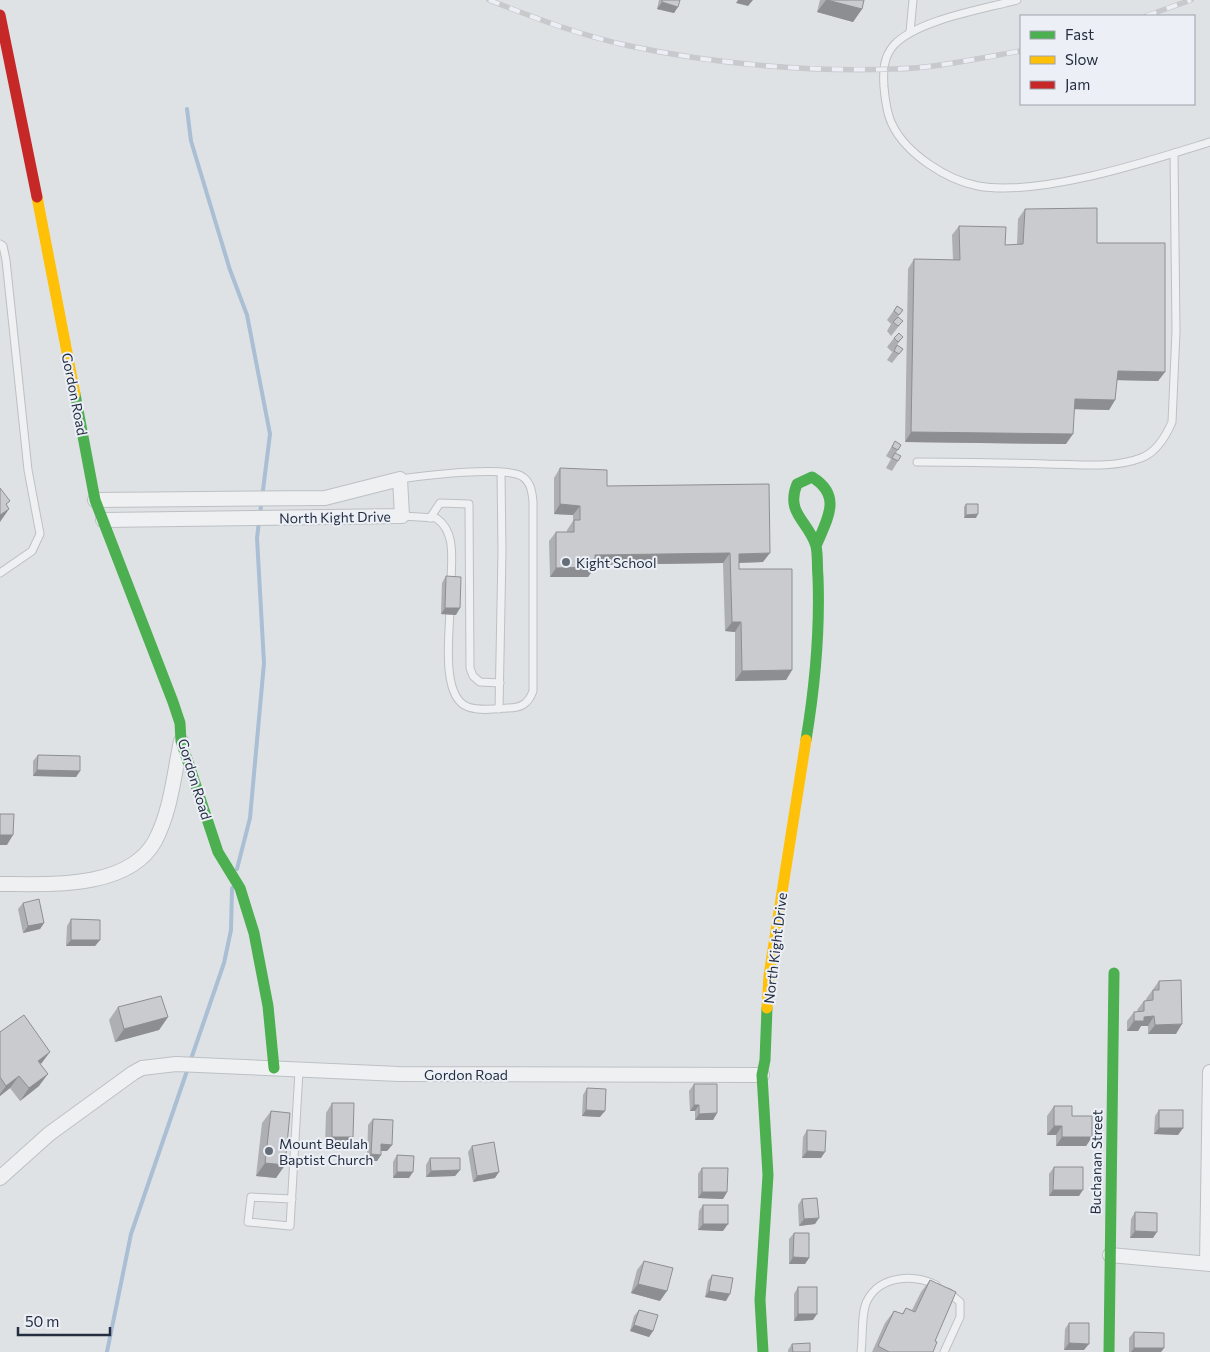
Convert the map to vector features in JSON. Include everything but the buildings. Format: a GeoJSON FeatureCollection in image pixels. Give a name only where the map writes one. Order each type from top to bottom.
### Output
{"type":"FeatureCollection","features":[{"type":"Feature","properties":{"kind":"street","name":"Gordon Road"},"geometry":{"type":"LineString","coordinates":[[0,15],[23,123],[95,500],[173,702],[180,723],[181,741],[218,852],[240,888],[254,933],[268,1006],[274,1068],[299,1071],[399,1074],[762,1074]]}},
{"type":"Feature","properties":{"kind":"street","name":"North Kight Drive"},"geometry":{"type":"LineString","coordinates":[[763,1352],[760,1300],[768,1176],[762,1074],[765,1060],[769,976],[814,691],[819,607],[816,546],[832,507],[829,491],[822,481],[812,477],[797,484],[792,497],[795,508],[816,546]]}},
{"type":"Feature","properties":{"kind":"street","name":"North Kight Drive"},"geometry":{"type":"LineString","coordinates":[[95,500],[325,498],[400,479],[402,516],[103,520]]}},
{"type":"Feature","properties":{"kind":"street"},"geometry":{"type":"LineString","coordinates":[[0,884],[80,882],[99,879],[114,874],[138,860],[154,842],[164,818],[171,794],[181,741]]}},
{"type":"Feature","properties":{"kind":"street","name":"Buchanan Street"},"geometry":{"type":"LineString","coordinates":[[1109,1352],[1114,973]]}},
{"type":"Feature","properties":{"kind":"street"},"geometry":{"type":"LineString","coordinates":[[0,1178],[49,1134],[142,1068],[176,1064],[274,1068]]}},
{"type":"Feature","properties":{"kind":"street"},"geometry":{"type":"LineString","coordinates":[[1110,1255],[1208,1264],[1210,1072]]}},
{"type":"Feature","properties":{"kind":"lane"},"geometry":{"type":"LineString","coordinates":[[910,32],[913,0]]}},
{"type":"Feature","properties":{"kind":"lane"},"geometry":{"type":"LineString","coordinates":[[1017,0],[943,20],[910,32],[894,45],[887,56],[883,69],[885,92],[892,124],[918,157],[957,181],[979,186],[1019,187],[1056,182],[1150,161],[1210,142]]}},
{"type":"Feature","properties":{"kind":"lane"},"geometry":{"type":"LineString","coordinates":[[918,462],[1093,465],[1126,463],[1143,458],[1152,452],[1166,435],[1172,422],[1175,359],[1174,153]]}},
{"type":"Feature","properties":{"kind":"lane"},"geometry":{"type":"LineString","coordinates":[[0,244],[3,246],[6,260],[28,470],[40,534],[32,551],[0,573]]}},
{"type":"Feature","properties":{"kind":"lane"},"geometry":{"type":"LineString","coordinates":[[400,479],[461,473],[513,473],[522,476],[532,490],[532,692],[530,699],[525,705],[517,708],[467,706],[458,700],[452,690],[450,675],[450,540],[448,529],[442,522],[430,518],[402,516]]}},
{"type":"Feature","properties":{"kind":"lane"},"geometry":{"type":"LineString","coordinates":[[499,708],[501,473]]}},
{"type":"Feature","properties":{"kind":"lane"},"geometry":{"type":"LineString","coordinates":[[430,518],[440,502],[469,504],[470,668],[473,676],[480,682],[500,683]]}},
{"type":"Feature","properties":{"kind":"lane"},"geometry":{"type":"LineString","coordinates":[[292,1199],[250,1197],[248,1222],[290,1226],[292,1199],[299,1071]]}},
{"type":"Feature","properties":{"kind":"lane"},"geometry":{"type":"LineString","coordinates":[[861,1352],[866,1302],[876,1290],[890,1281],[922,1279],[954,1295],[960,1302],[960,1318],[944,1352]]}},
{"type":"Feature","properties":{"kind":"waterway"},"geometry":{"type":"LineString","coordinates":[[187,109],[191,141],[230,270],[247,315],[270,434],[260,514]]}},
{"type":"Feature","properties":{"kind":"waterway"},"geometry":{"type":"LineString","coordinates":[[237,869],[250,818],[264,663],[257,538],[259,521]]}},
{"type":"Feature","properties":{"kind":"waterway"},"geometry":{"type":"LineString","coordinates":[[190,1062],[224,963],[231,930],[232,888]]}},
{"type":"Feature","properties":{"kind":"waterway"},"geometry":{"type":"LineString","coordinates":[[107,1352],[131,1234],[188,1068]]}},
{"type":"Feature","properties":{"kind":"railway"},"geometry":{"type":"LineString","coordinates":[[489,0],[559,26],[612,42],[695,58],[728,62],[795,68],[861,70],[926,67],[1020,51]]}},
{"type":"Feature","properties":{"kind":"railway"},"geometry":{"type":"LineString","coordinates":[[1149,15],[1191,0]]}},
{"type":"Feature","properties":{"kind":"traffic: fast"},"geometry":{"type":"LineString","coordinates":[[75,394],[95,500],[173,702],[180,723],[181,741],[218,852],[240,888],[254,933],[268,1006],[274,1068]]}},
{"type":"Feature","properties":{"kind":"traffic: fast"},"geometry":{"type":"LineString","coordinates":[[806,740],[812,699],[817,639],[817,557],[813,537],[796,510],[794,494],[797,484],[812,477],[822,484],[830,500],[828,517],[816,546]]}},
{"type":"Feature","properties":{"kind":"traffic: fast"},"geometry":{"type":"LineString","coordinates":[[1109,1352],[1114,973]]}},
{"type":"Feature","properties":{"kind":"traffic: fast"},"geometry":{"type":"LineString","coordinates":[[763,1352],[760,1300],[768,1175],[762,1075],[765,1060],[767,1008]]}},
{"type":"Feature","properties":{"kind":"traffic: slow"},"geometry":{"type":"LineString","coordinates":[[37,197],[75,394]]}},
{"type":"Feature","properties":{"kind":"traffic: slow"},"geometry":{"type":"LineString","coordinates":[[767,1008],[769,975],[806,740]]}},
{"type":"Feature","properties":{"kind":"traffic: jam"},"geometry":{"type":"LineString","coordinates":[[0,15],[37,197]]}},
{"type":"Feature","properties":{"kind":"place","name":"Kight School"},"geometry":{"type":"Point","coordinates":[566,562]}},
{"type":"Feature","properties":{"kind":"place","name":"Mount Beulah Baptist Church"},"geometry":{"type":"Point","coordinates":[269,1151]}}]}
